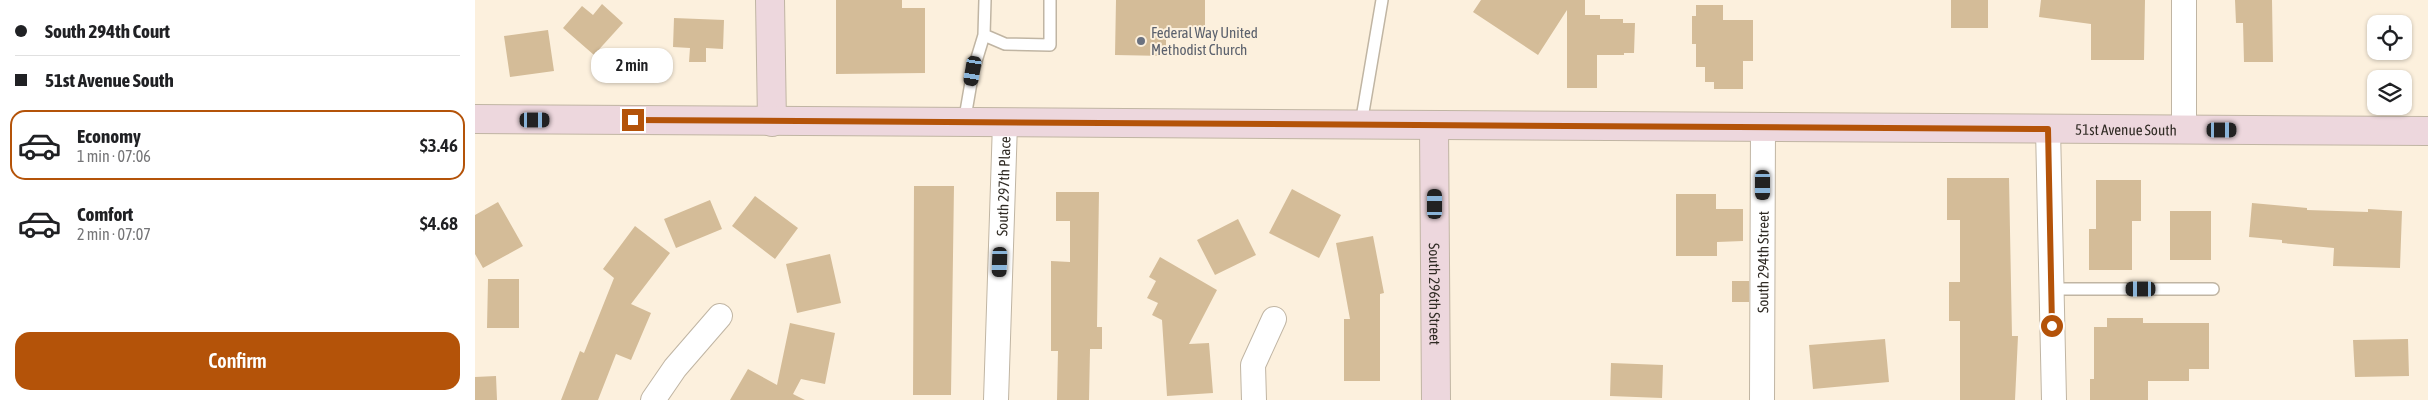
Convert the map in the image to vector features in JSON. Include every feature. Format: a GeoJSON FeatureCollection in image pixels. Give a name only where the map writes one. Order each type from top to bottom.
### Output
{"type":"FeatureCollection","features":[{"type":"Feature","properties":{"kind":"main road"},"geometry":{"type":"LineString","coordinates":[[770,0],[772,122]]}},
{"type":"Feature","properties":{"kind":"main road","name":"51st Avenue South"},"geometry":{"type":"LineString","coordinates":[[475,119],[1361,126],[1763,126],[2428,132]]}},
{"type":"Feature","properties":{"kind":"main road","name":"South 296th Street"},"geometry":{"type":"LineString","coordinates":[[1434,126],[1436,400]]}},
{"type":"Feature","properties":{"kind":"street"},"geometry":{"type":"LineString","coordinates":[[2184,0],[2184,130]]}},
{"type":"Feature","properties":{"kind":"street","name":"South 297th Place"},"geometry":{"type":"LineString","coordinates":[[996,400],[1005,123]]}},
{"type":"Feature","properties":{"kind":"street","name":"South 294th Street"},"geometry":{"type":"LineString","coordinates":[[1762,400],[1763,126]]}},
{"type":"Feature","properties":{"kind":"street"},"geometry":{"type":"LineString","coordinates":[[2048,129],[2054,400]]}},
{"type":"Feature","properties":{"kind":"street"},"geometry":{"type":"LineString","coordinates":[[653,400],[675,368],[720,316]]}},
{"type":"Feature","properties":{"kind":"street"},"geometry":{"type":"LineString","coordinates":[[1254,400],[1253,365],[1274,318]]}},
{"type":"Feature","properties":{"kind":"lane"},"geometry":{"type":"LineString","coordinates":[[964,123],[973,71],[984,35],[985,0]]}},
{"type":"Feature","properties":{"kind":"lane"},"geometry":{"type":"LineString","coordinates":[[984,35],[1005,44],[1050,45],[1050,0]]}},
{"type":"Feature","properties":{"kind":"lane"},"geometry":{"type":"LineString","coordinates":[[1361,126],[1382,0]]}},
{"type":"Feature","properties":{"kind":"lane"},"geometry":{"type":"LineString","coordinates":[[2051,289],[2213,289]]}},
{"type":"Feature","properties":{"kind":"building"},"geometry":{"type":"Polygon","coordinates":[[[836,0],[902,0],[902,8],[925,8],[925,73],[836,74],[836,0]]]}},
{"type":"Feature","properties":{"kind":"building","name":"Federal Way United Methodist Church"},"geometry":{"type":"Polygon","coordinates":[[[1116,0],[1205,0],[1205,28],[1166,28],[1166,56],[1115,55],[1116,0]]]}},
{"type":"Feature","properties":{"kind":"building"},"geometry":{"type":"Polygon","coordinates":[[[1481,0],[1585,0],[1585,15],[1600,15],[1600,19],[1623,19],[1623,23],[1635,23],[1634,53],[1597,55],[1597,88],[1567,88],[1567,10],[1538,55],[1473,12],[1481,0]]]}},
{"type":"Feature","properties":{"kind":"building"},"geometry":{"type":"Polygon","coordinates":[[[1951,0],[1988,0],[1988,28],[1951,28],[1951,0]]]}},
{"type":"Feature","properties":{"kind":"building"},"geometry":{"type":"Polygon","coordinates":[[[2041,0],[2145,0],[2144,60],[2091,60],[2091,24],[2039,17],[2041,0]]]}},
{"type":"Feature","properties":{"kind":"building"},"geometry":{"type":"Polygon","coordinates":[[[2235,0],[2272,0],[2273,62],[2244,62],[2243,23],[2236,23],[2235,0]]]}},
{"type":"Feature","properties":{"kind":"building"},"geometry":{"type":"Polygon","coordinates":[[[602,4],[623,23],[594,55],[563,28],[582,6],[593,15],[602,4]]]}},
{"type":"Feature","properties":{"kind":"building"},"geometry":{"type":"Polygon","coordinates":[[[1696,5],[1723,5],[1723,20],[1753,20],[1753,61],[1743,61],[1743,89],[1714,89],[1714,82],[1705,82],[1705,67],[1696,67],[1696,44],[1692,44],[1692,16],[1696,16],[1696,5]]]}},
{"type":"Feature","properties":{"kind":"building"},"geometry":{"type":"Polygon","coordinates":[[[674,18],[724,20],[723,49],[706,48],[706,62],[689,62],[690,48],[673,47],[674,18]]]}},
{"type":"Feature","properties":{"kind":"building"},"geometry":{"type":"Polygon","coordinates":[[[548,30],[554,71],[510,77],[504,36],[548,30]]]}},
{"type":"Feature","properties":{"kind":"building"},"geometry":{"type":"Polygon","coordinates":[[[1947,178],[2009,178],[2012,336],[2018,336],[2015,400],[1960,400],[1960,321],[1949,321],[1949,282],[1960,282],[1960,220],[1947,220],[1947,178]]]}},
{"type":"Feature","properties":{"kind":"building"},"geometry":{"type":"Polygon","coordinates":[[[2096,180],[2141,180],[2141,221],[2132,221],[2132,270],[2089,270],[2089,229],[2096,229],[2096,180]]]}},
{"type":"Feature","properties":{"kind":"building"},"geometry":{"type":"Polygon","coordinates":[[[914,186],[954,186],[951,395],[913,395],[914,186]]]}},
{"type":"Feature","properties":{"kind":"building"},"geometry":{"type":"Polygon","coordinates":[[[1292,189],[1341,215],[1319,258],[1269,233],[1292,189]]]}},
{"type":"Feature","properties":{"kind":"building"},"geometry":{"type":"Polygon","coordinates":[[[1056,192],[1099,192],[1097,327],[1102,327],[1102,349],[1090,349],[1089,400],[1057,400],[1058,351],[1051,351],[1051,261],[1070,262],[1070,221],[1056,221],[1056,192]]]}},
{"type":"Feature","properties":{"kind":"building"},"geometry":{"type":"Polygon","coordinates":[[[1676,194],[1716,194],[1716,209],[1743,209],[1743,241],[1717,242],[1717,256],[1676,256],[1676,194]]]}},
{"type":"Feature","properties":{"kind":"building"},"geometry":{"type":"Polygon","coordinates":[[[755,196],[798,228],[775,259],[732,226],[755,196]]]}},
{"type":"Feature","properties":{"kind":"building"},"geometry":{"type":"Polygon","coordinates":[[[710,200],[722,229],[676,248],[664,219],[710,200]]]}},
{"type":"Feature","properties":{"kind":"building"},"geometry":{"type":"Polygon","coordinates":[[[498,202],[523,246],[483,268],[475,254],[475,215],[498,202]]]}},
{"type":"Feature","properties":{"kind":"building"},"geometry":{"type":"Polygon","coordinates":[[[2252,203],[2307,208],[2307,210],[2368,212],[2368,209],[2402,211],[2400,268],[2333,266],[2334,248],[2282,243],[2282,240],[2249,237],[2252,203]]]}},
{"type":"Feature","properties":{"kind":"building"},"geometry":{"type":"Polygon","coordinates":[[[2170,211],[2211,211],[2211,260],[2170,260],[2170,211]]]}},
{"type":"Feature","properties":{"kind":"building"},"geometry":{"type":"Polygon","coordinates":[[[1238,219],[1256,255],[1215,275],[1197,240],[1238,219]]]}},
{"type":"Feature","properties":{"kind":"building"},"geometry":{"type":"Polygon","coordinates":[[[635,226],[670,253],[631,304],[651,313],[631,360],[616,354],[598,400],[561,400],[580,351],[584,353],[614,278],[603,269],[635,226]]]}},
{"type":"Feature","properties":{"kind":"building"},"geometry":{"type":"Polygon","coordinates":[[[1373,236],[1384,293],[1380,294],[1380,381],[1344,381],[1344,319],[1350,319],[1336,243],[1373,236]]]}},
{"type":"Feature","properties":{"kind":"building"},"geometry":{"type":"Polygon","coordinates":[[[830,254],[841,303],[797,313],[786,264],[830,254]]]}},
{"type":"Feature","properties":{"kind":"building"},"geometry":{"type":"Polygon","coordinates":[[[1160,257],[1217,290],[1189,344],[1209,343],[1213,393],[1167,396],[1162,320],[1152,315],[1158,303],[1147,298],[1156,281],[1149,277],[1160,257]]]}},
{"type":"Feature","properties":{"kind":"building"},"geometry":{"type":"Polygon","coordinates":[[[488,279],[519,279],[519,328],[487,328],[488,279]]]}},
{"type":"Feature","properties":{"kind":"building"},"geometry":{"type":"Polygon","coordinates":[[[1732,281],[1749,281],[1749,302],[1732,302],[1732,281]]]}},
{"type":"Feature","properties":{"kind":"building"},"geometry":{"type":"Polygon","coordinates":[[[2107,318],[2143,318],[2143,323],[2209,323],[2209,369],[2189,369],[2189,381],[2148,381],[2148,400],[2090,400],[2090,379],[2094,379],[2094,327],[2107,327],[2107,318]]]}},
{"type":"Feature","properties":{"kind":"building"},"geometry":{"type":"Polygon","coordinates":[[[790,323],[835,333],[825,384],[801,379],[793,394],[805,400],[730,400],[748,369],[777,385],[790,323]]]}},
{"type":"Feature","properties":{"kind":"building"},"geometry":{"type":"Polygon","coordinates":[[[1885,339],[1889,382],[1813,389],[1809,345],[1885,339]]]}},
{"type":"Feature","properties":{"kind":"building"},"geometry":{"type":"Polygon","coordinates":[[[2408,339],[2409,376],[2355,377],[2353,340],[2408,339]]]}},
{"type":"Feature","properties":{"kind":"building"},"geometry":{"type":"Polygon","coordinates":[[[1611,363],[1663,365],[1662,398],[1610,396],[1611,363]]]}},
{"type":"Feature","properties":{"kind":"building"},"geometry":{"type":"Polygon","coordinates":[[[496,376],[497,400],[475,400],[475,377],[496,376]]]}},
{"type":"Feature","properties":{"kind":"place","name":"Federal Way United Methodist Church"},"geometry":{"type":"Point","coordinates":[1141,41]}},
{"type":"Feature","properties":{"kind":"route"},"geometry":{"type":"LineString","coordinates":[[633,120],[2048,129],[2052,326]]}}]}
